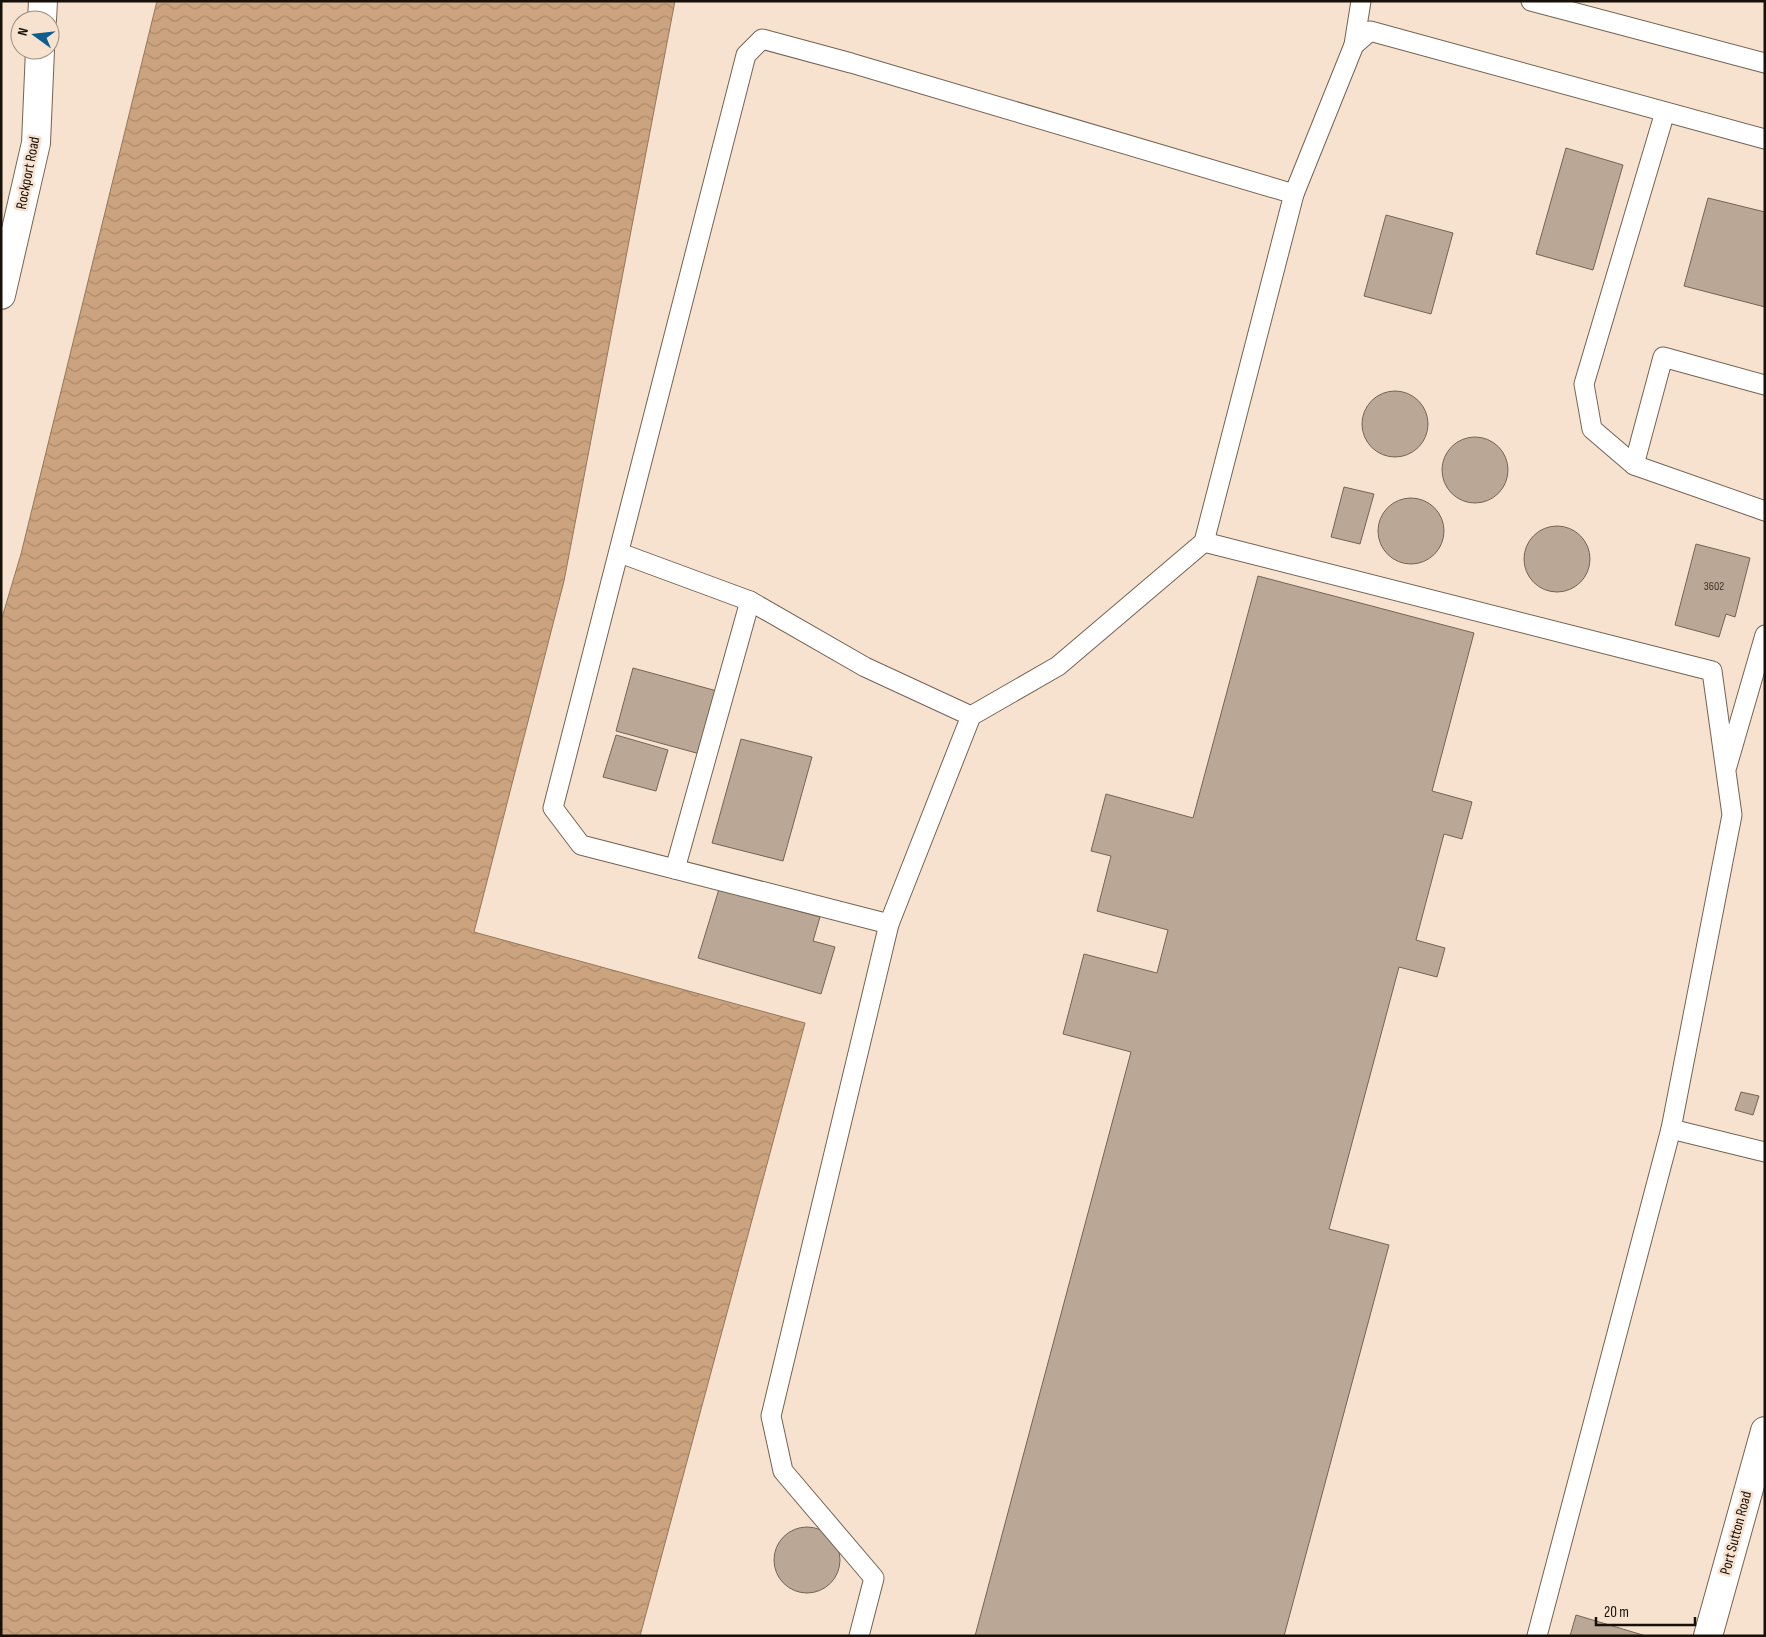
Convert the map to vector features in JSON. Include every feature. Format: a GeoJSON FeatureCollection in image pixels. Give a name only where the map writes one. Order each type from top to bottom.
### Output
{"type":"FeatureCollection","features":[{"type":"Feature","properties":{"kind":"street","name":"Rockport Road"},"geometry":{"type":"LineString","coordinates":[[1,295],[36,143],[40,60]]}},
{"type":"Feature","properties":{"kind":"street","name":"Port Sutton Road"},"geometry":{"type":"LineString","coordinates":[[1708,1636],[1765,1431]]}},
{"type":"Feature","properties":{"kind":"lane"},"geometry":{"type":"LineString","coordinates":[[859,1636],[874,1578],[784,1471],[771,1416],[889,924],[971,716],[1058,666],[1204,542],[1294,194],[1354,45],[1361,1]]}},
{"type":"Feature","properties":{"kind":"lane"},"geometry":{"type":"LineString","coordinates":[[1531,1],[1765,63]]}},
{"type":"Feature","properties":{"kind":"lane"},"geometry":{"type":"LineString","coordinates":[[1354,45],[1370,31],[1765,139]]}},
{"type":"Feature","properties":{"kind":"lane"},"geometry":{"type":"LineString","coordinates":[[889,924],[581,844],[553,808],[620,553],[746,55],[762,39],[851,63],[1294,194]]}},
{"type":"Feature","properties":{"kind":"lane"},"geometry":{"type":"LineString","coordinates":[[1665,112],[1584,384],[1592,429],[1634,465],[1765,511]]}},
{"type":"Feature","properties":{"kind":"lane"},"geometry":{"type":"LineString","coordinates":[[1634,465],[1663,357],[1765,385]]}},
{"type":"Feature","properties":{"kind":"lane"},"geometry":{"type":"LineString","coordinates":[[1204,542],[1712,671],[1732,815],[1671,1129],[1537,1636]]}},
{"type":"Feature","properties":{"kind":"lane"},"geometry":{"type":"LineString","coordinates":[[620,553],[750,601],[864,668],[971,716]]}},
{"type":"Feature","properties":{"kind":"lane"},"geometry":{"type":"LineString","coordinates":[[675,869],[750,601]]}},
{"type":"Feature","properties":{"kind":"lane"},"geometry":{"type":"LineString","coordinates":[[1726,772],[1765,635]]}},
{"type":"Feature","properties":{"kind":"lane"},"geometry":{"type":"LineString","coordinates":[[1671,1129],[1765,1152]]}},
{"type":"Feature","properties":{"kind":"water"},"geometry":{"type":"Polygon","coordinates":[[[157,1],[675,1],[564,581],[474,932],[805,1023],[640,1636],[1,1636],[1,621],[21,554],[157,1]]]}},
{"type":"Feature","properties":{"kind":"building"},"geometry":{"type":"Polygon","coordinates":[[[1566,148],[1623,165],[1593,270],[1536,254],[1566,148]]]}},
{"type":"Feature","properties":{"kind":"building"},"geometry":{"type":"Polygon","coordinates":[[[1708,198],[1765,212],[1765,307],[1684,286],[1708,198]]]}},
{"type":"Feature","properties":{"kind":"building"},"geometry":{"type":"Polygon","coordinates":[[[1386,215],[1453,233],[1431,314],[1364,296],[1386,215]]]}},
{"type":"Feature","properties":{"kind":"building"},"geometry":{"type":"Polygon","coordinates":[[[1395,391],[1407,394],[1418,401],[1425,412],[1428,424],[1425,436],[1418,447],[1407,454],[1395,457],[1383,454],[1372,447],[1365,436],[1362,424],[1365,412],[1372,401],[1383,394],[1395,391]]]}},
{"type":"Feature","properties":{"kind":"building"},"geometry":{"type":"Polygon","coordinates":[[[1475,437],[1487,440],[1498,447],[1505,458],[1508,470],[1505,482],[1498,493],[1487,500],[1475,503],[1463,500],[1452,493],[1445,482],[1442,470],[1445,458],[1452,447],[1463,440],[1475,437]]]}},
{"type":"Feature","properties":{"kind":"building"},"geometry":{"type":"Polygon","coordinates":[[[1344,487],[1374,494],[1360,544],[1331,537],[1344,487]]]}},
{"type":"Feature","properties":{"kind":"building"},"geometry":{"type":"Polygon","coordinates":[[[1411,498],[1423,501],[1434,508],[1441,519],[1444,531],[1441,543],[1434,554],[1423,561],[1411,564],[1399,561],[1388,554],[1381,543],[1378,531],[1381,519],[1388,508],[1399,501],[1411,498]]]}},
{"type":"Feature","properties":{"kind":"building"},"geometry":{"type":"Polygon","coordinates":[[[1557,526],[1569,529],[1580,536],[1587,547],[1590,559],[1587,571],[1580,582],[1569,589],[1557,592],[1545,589],[1534,582],[1527,571],[1524,559],[1527,547],[1534,536],[1545,529],[1557,526]]]}},
{"type":"Feature","properties":{"kind":"building"},"geometry":{"type":"Polygon","coordinates":[[[1696,544],[1750,558],[1735,617],[1726,614],[1719,637],[1675,625],[1696,544]]]}},
{"type":"Feature","properties":{"kind":"building"},"geometry":{"type":"Polygon","coordinates":[[[1258,576],[1474,633],[1432,791],[1472,802],[1462,839],[1444,834],[1416,940],[1445,948],[1437,977],[1399,967],[1329,1229],[1389,1245],[1284,1636],[975,1636],[1131,1052],[1063,1034],[1084,954],[1157,973],[1168,930],[1097,911],[1111,856],[1091,851],[1106,794],[1193,818],[1258,576]]]}},
{"type":"Feature","properties":{"kind":"building"},"geometry":{"type":"Polygon","coordinates":[[[633,668],[717,691],[700,754],[616,731],[633,668]]]}},
{"type":"Feature","properties":{"kind":"building"},"geometry":{"type":"Polygon","coordinates":[[[616,735],[668,750],[656,791],[603,777],[616,735]]]}},
{"type":"Feature","properties":{"kind":"building"},"geometry":{"type":"Polygon","coordinates":[[[741,739],[812,757],[783,861],[712,843],[741,739]]]}},
{"type":"Feature","properties":{"kind":"building"},"geometry":{"type":"Polygon","coordinates":[[[719,889],[820,917],[813,941],[835,947],[821,994],[698,958],[719,889]]]}},
{"type":"Feature","properties":{"kind":"building"},"geometry":{"type":"Polygon","coordinates":[[[1741,1092],[1759,1096],[1753,1115],[1735,1110],[1741,1092]]]}},
{"type":"Feature","properties":{"kind":"building"},"geometry":{"type":"Polygon","coordinates":[[[807,1527],[819,1530],[830,1537],[837,1548],[840,1560],[837,1572],[830,1583],[819,1590],[807,1593],[795,1590],[784,1583],[777,1572],[774,1560],[777,1548],[784,1537],[795,1530],[807,1527]]]}},
{"type":"Feature","properties":{"kind":"building"},"geometry":{"type":"Polygon","coordinates":[[[1576,1615],[1646,1636],[1570,1636],[1576,1615]]]}}]}
